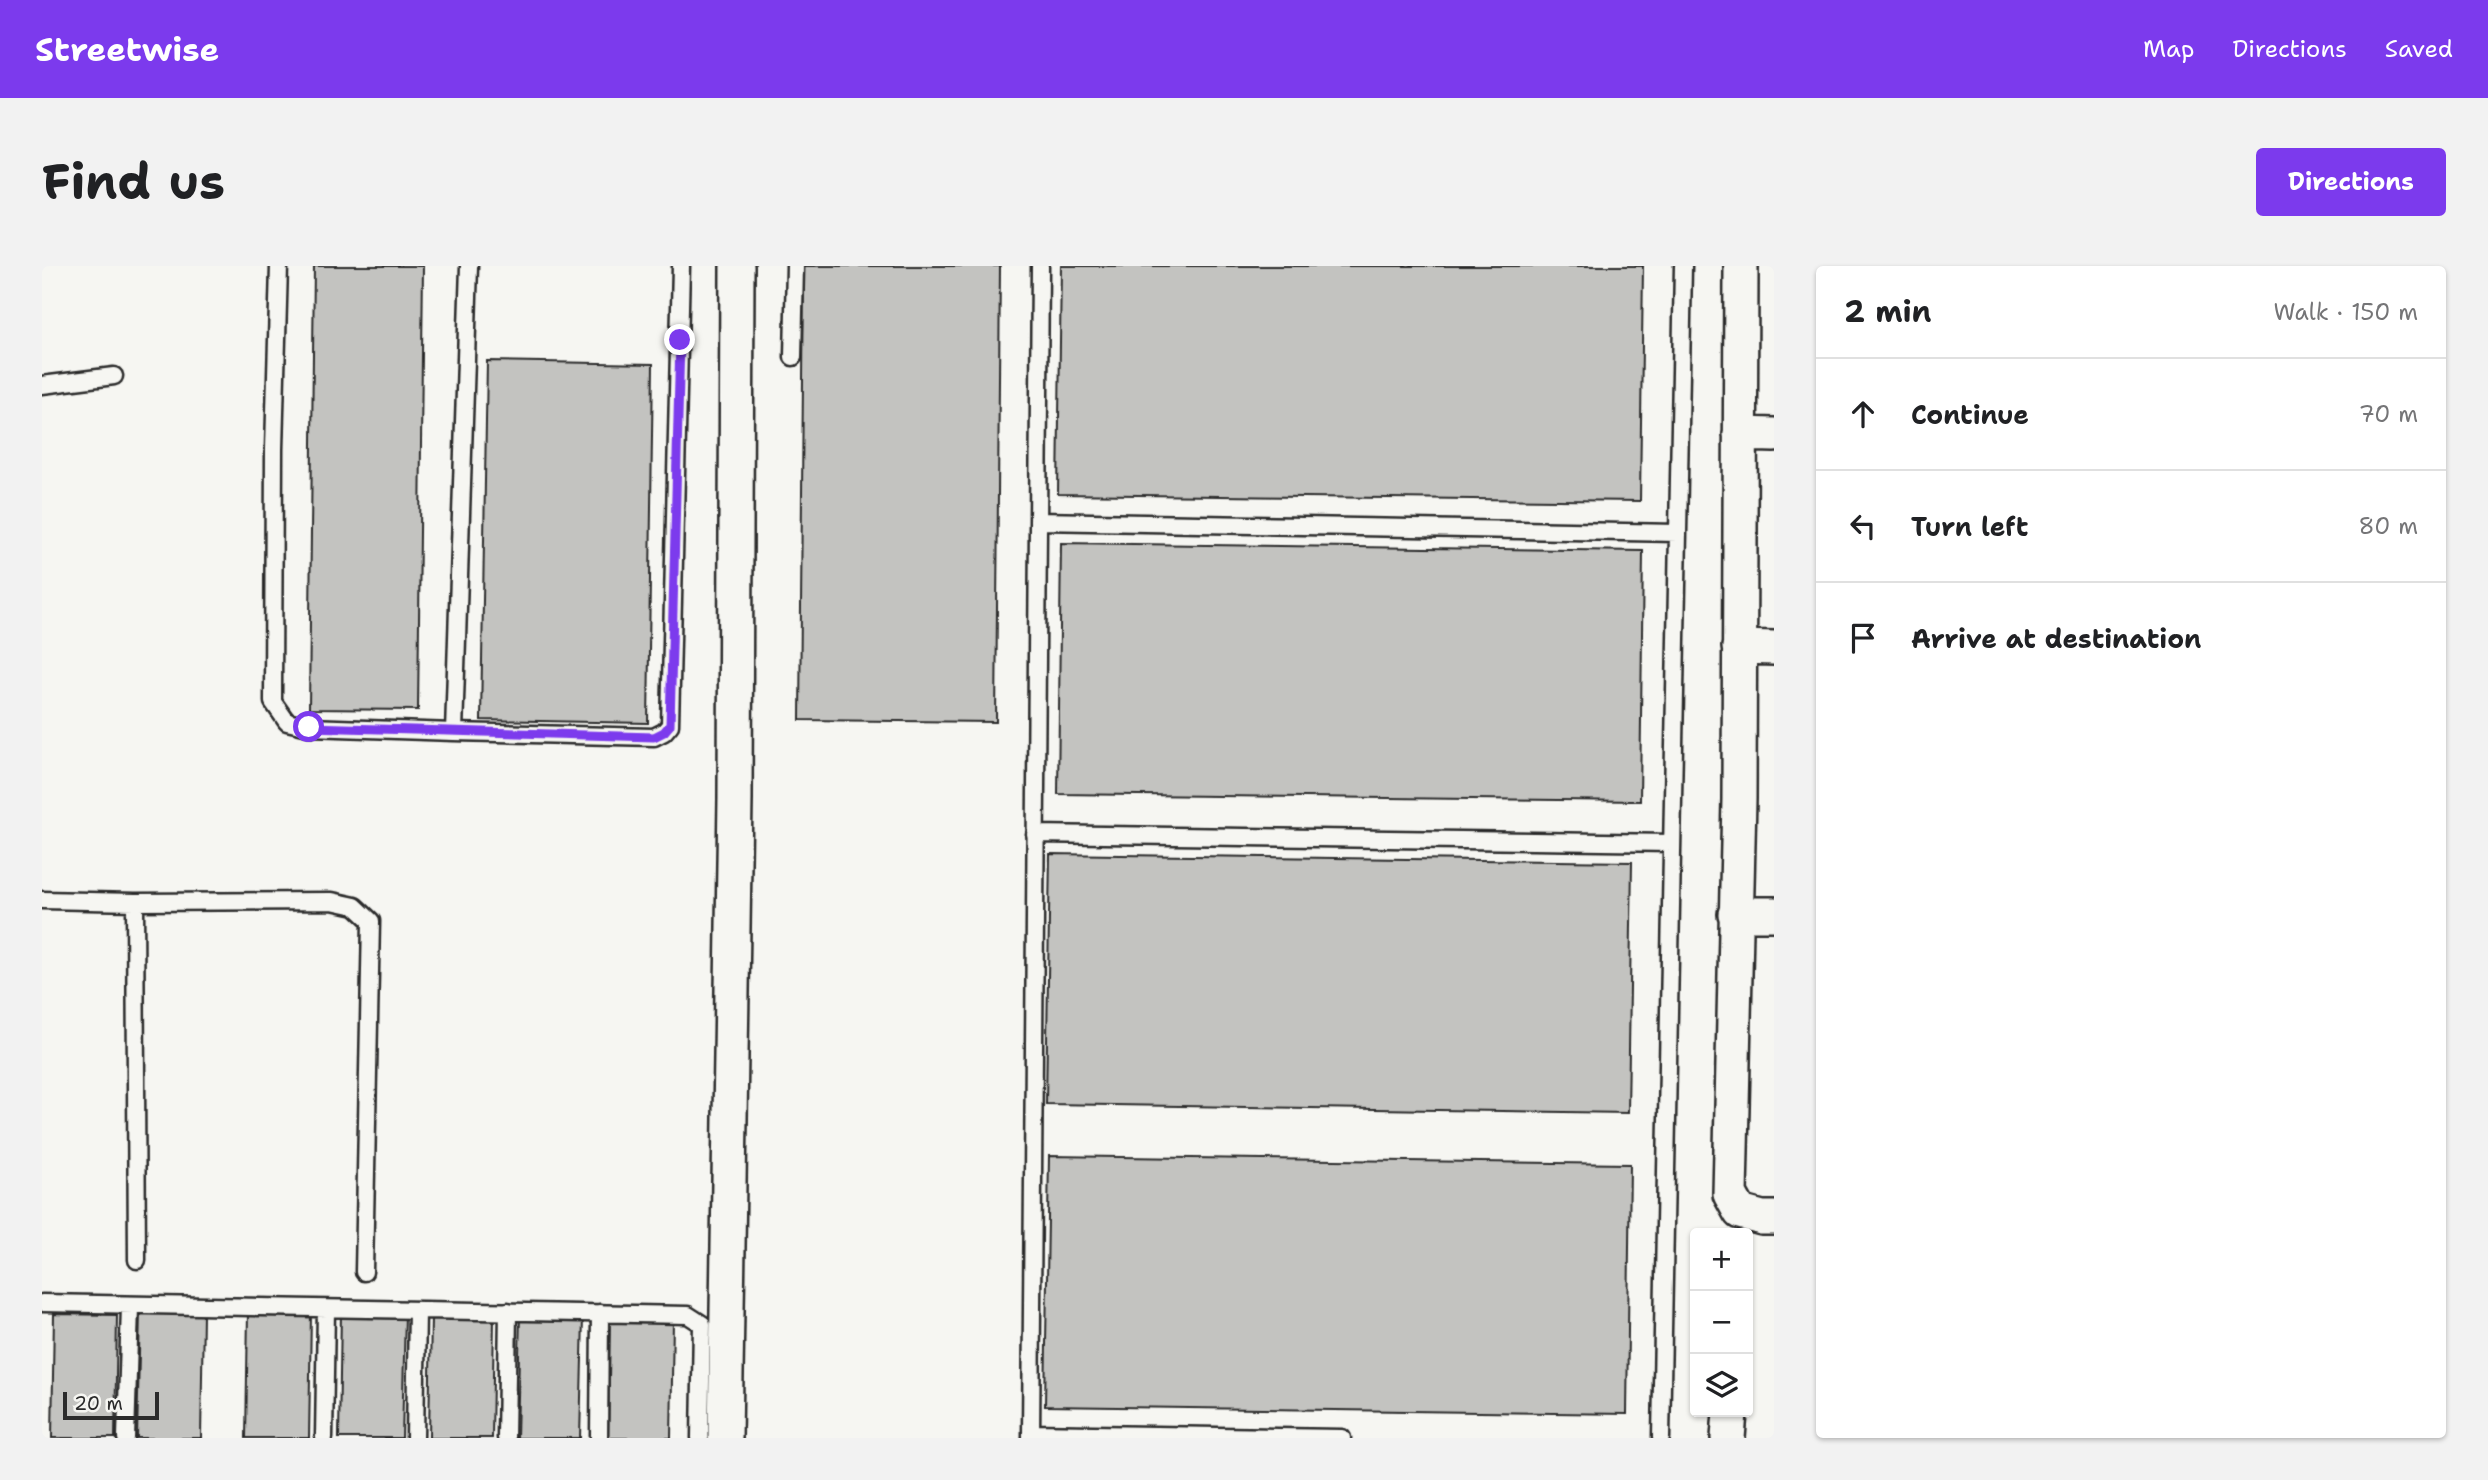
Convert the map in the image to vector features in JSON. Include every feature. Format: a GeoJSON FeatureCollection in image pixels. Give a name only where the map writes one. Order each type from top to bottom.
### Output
{"type":"FeatureCollection","features":[{"type":"Feature","properties":{"kind":"street"},"geometry":{"type":"LineString","coordinates":[[725,1438],[735,799],[737,266]]}},
{"type":"Feature","properties":{"kind":"street"},"geometry":{"type":"LineString","coordinates":[[1741,266],[1739,799],[1734,914],[1730,1194],[1740,1222],[1774,1218]]}},
{"type":"Feature","properties":{"kind":"street"},"geometry":{"type":"LineString","coordinates":[[1740,434],[1774,435]]}},
{"type":"Feature","properties":{"kind":"street"},"geometry":{"type":"LineString","coordinates":[[1739,647],[1774,648]]}},
{"type":"Feature","properties":{"kind":"street"},"geometry":{"type":"LineString","coordinates":[[1734,914],[1774,914]]}},
{"type":"Feature","properties":{"kind":"street"},"geometry":{"type":"LineString","coordinates":[[1728,1438],[1730,1417]]}},
{"type":"Feature","properties":{"kind":"lane"},"geometry":{"type":"LineString","coordinates":[[279,266],[274,449],[274,702],[287,722],[309,727],[654,737],[670,725],[681,266]]}},
{"type":"Feature","properties":{"kind":"lane"},"geometry":{"type":"LineString","coordinates":[[454,732],[469,266]]}},
{"type":"Feature","properties":{"kind":"lane"},"geometry":{"type":"LineString","coordinates":[[793,357],[795,266]]}},
{"type":"Feature","properties":{"kind":"lane"},"geometry":{"type":"LineString","coordinates":[[1040,266],[1031,1435],[1342,1438]]}},
{"type":"Feature","properties":{"kind":"lane"},"geometry":{"type":"LineString","coordinates":[[1661,1438],[1683,266]]}},
{"type":"Feature","properties":{"kind":"lane"},"geometry":{"type":"LineString","coordinates":[[42,385],[114,376]]}},
{"type":"Feature","properties":{"kind":"lane"},"geometry":{"type":"LineString","coordinates":[[1038,521],[1678,533]]}},
{"type":"Feature","properties":{"kind":"lane"},"geometry":{"type":"LineString","coordinates":[[1035,834],[1672,843]]}},
{"type":"Feature","properties":{"kind":"lane"},"geometry":{"type":"LineString","coordinates":[[42,900],[332,901],[355,906],[371,921],[365,1272]]}},
{"type":"Feature","properties":{"kind":"lane"},"geometry":{"type":"LineString","coordinates":[[135,902],[137,1261]]}},
{"type":"Feature","properties":{"kind":"lane"},"geometry":{"type":"LineString","coordinates":[[42,1303],[688,1315],[702,1324],[700,1438]]}},
{"type":"Feature","properties":{"kind":"lane"},"geometry":{"type":"LineString","coordinates":[[126,1438],[130,1306]]}},
{"type":"Feature","properties":{"kind":"lane"},"geometry":{"type":"LineString","coordinates":[[324,1438],[326,1309]]}},
{"type":"Feature","properties":{"kind":"lane"},"geometry":{"type":"LineString","coordinates":[[415,1438],[417,1310]]}},
{"type":"Feature","properties":{"kind":"lane"},"geometry":{"type":"LineString","coordinates":[[506,1438],[508,1311]]}},
{"type":"Feature","properties":{"kind":"lane"},"geometry":{"type":"LineString","coordinates":[[600,1313],[600,1438]]}},
{"type":"Feature","properties":{"kind":"building"},"geometry":{"type":"Polygon","coordinates":[[[314,266],[423,266],[418,710],[309,709],[314,266]]]}},
{"type":"Feature","properties":{"kind":"building"},"geometry":{"type":"Polygon","coordinates":[[[804,266],[1000,266],[996,722],[800,720],[804,266]]]}},
{"type":"Feature","properties":{"kind":"building"},"geometry":{"type":"Polygon","coordinates":[[[1061,266],[1643,266],[1640,501],[1058,494],[1061,266]]]}},
{"type":"Feature","properties":{"kind":"building"},"geometry":{"type":"Polygon","coordinates":[[[487,361],[653,364],[648,723],[481,720],[487,361]]]}},
{"type":"Feature","properties":{"kind":"building"},"geometry":{"type":"Polygon","coordinates":[[[1061,543],[1643,551],[1640,801],[1058,794],[1061,543]]]}},
{"type":"Feature","properties":{"kind":"building"},"geometry":{"type":"Polygon","coordinates":[[[1050,854],[1632,862],[1628,1113],[1046,1104],[1050,854]]]}},
{"type":"Feature","properties":{"kind":"building"},"geometry":{"type":"Polygon","coordinates":[[[1049,1156],[1630,1164],[1627,1414],[1045,1406],[1049,1156]]]}},
{"type":"Feature","properties":{"kind":"building"},"geometry":{"type":"Polygon","coordinates":[[[140,1312],[203,1314],[201,1438],[137,1438],[140,1312]]]}},
{"type":"Feature","properties":{"kind":"building"},"geometry":{"type":"Polygon","coordinates":[[[248,1312],[311,1313],[309,1438],[246,1438],[248,1312]]]}},
{"type":"Feature","properties":{"kind":"building"},"geometry":{"type":"Polygon","coordinates":[[[341,1312],[405,1313],[402,1438],[339,1438],[341,1312]]]}},
{"type":"Feature","properties":{"kind":"building"},"geometry":{"type":"Polygon","coordinates":[[[54,1314],[117,1315],[115,1438],[52,1438],[54,1314]]]}},
{"type":"Feature","properties":{"kind":"building"},"geometry":{"type":"Polygon","coordinates":[[[520,1315],[583,1317],[580,1438],[517,1438],[520,1315]]]}},
{"type":"Feature","properties":{"kind":"building"},"geometry":{"type":"Polygon","coordinates":[[[431,1316],[494,1317],[492,1438],[429,1438],[431,1316]]]}},
{"type":"Feature","properties":{"kind":"building"},"geometry":{"type":"Polygon","coordinates":[[[610,1319],[673,1320],[671,1438],[608,1438],[610,1319]]]}},
{"type":"Feature","properties":{"kind":"route"},"geometry":{"type":"LineString","coordinates":[[309,727],[654,737],[664,732],[670,725],[680,340]]}}]}
